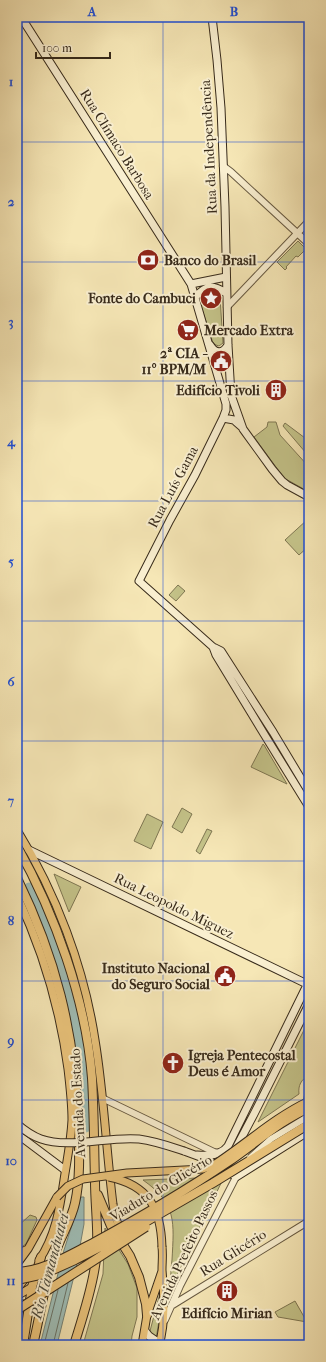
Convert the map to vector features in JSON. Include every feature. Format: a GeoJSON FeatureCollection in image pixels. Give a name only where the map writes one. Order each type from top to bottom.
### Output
{"type":"FeatureCollection","features":[{"type":"Feature","properties":{"kind":"highway","name":"Avenida do Estado"},"geometry":{"type":"LineString","coordinates":[[17,846],[32,872],[54,922],[74,982],[86,1034],[92,1077],[97,1222],[96,1265],[74,1345]]}},
{"type":"Feature","properties":{"kind":"highway","name":"Avenida do Estado"},"geometry":{"type":"LineString","coordinates":[[17,878],[42,932],[52,961],[70,1032],[76,1081],[79,1130],[78,1181],[75,1204],[54,1255],[33,1345]]}},
{"type":"Feature","properties":{"kind":"highway","name":"Viaduto do Glicério"},"geometry":{"type":"LineString","coordinates":[[17,1272],[37,1269],[107,1235],[170,1200],[289,1119],[309,1108]]}},
{"type":"Feature","properties":{"kind":"highway","name":"Viaduto do Glicério"},"geometry":{"type":"LineString","coordinates":[[17,1280],[44,1274],[118,1238],[213,1183],[246,1162],[309,1129]]}},
{"type":"Feature","properties":{"kind":"highway"},"geometry":{"type":"LineString","coordinates":[[17,1310],[196,1196],[213,1183]]}},
{"type":"Feature","properties":{"kind":"highway"},"geometry":{"type":"LineString","coordinates":[[95,1187],[104,1213],[130,1256],[143,1290],[147,1315]]}},
{"type":"Feature","properties":{"kind":"highway"},"geometry":{"type":"LineString","coordinates":[[32,1287],[54,1255]]}},
{"type":"Feature","properties":{"kind":"highway","name":"Avenida do Estado"},"geometry":{"type":"LineString","coordinates":[[23,1345],[32,1287],[41,1257]]}},
{"type":"Feature","properties":{"kind":"main road","name":"Rua Clímaco Barbosa"},"geometry":{"type":"LineString","coordinates":[[21,17],[191,284],[229,403]]}},
{"type":"Feature","properties":{"kind":"main road","name":"Rua da Independência"},"geometry":{"type":"LineString","coordinates":[[212,17],[217,60],[223,166],[226,307],[231,395],[229,403]]}},
{"type":"Feature","properties":{"kind":"main road"},"geometry":{"type":"LineString","coordinates":[[191,284],[226,277]]}},
{"type":"Feature","properties":{"kind":"main road"},"geometry":{"type":"LineString","coordinates":[[195,297],[203,289],[210,286],[218,288],[226,293]]}},
{"type":"Feature","properties":{"kind":"main road"},"geometry":{"type":"LineString","coordinates":[[209,344],[212,349],[218,352],[224,350],[228,346]]}},
{"type":"Feature","properties":{"kind":"main road"},"geometry":{"type":"LineString","coordinates":[[229,403],[243,429]]}},
{"type":"Feature","properties":{"kind":"main road","name":"Rua Luís Gama"},"geometry":{"type":"LineString","coordinates":[[219,653],[139,581],[195,475],[229,403]]}},
{"type":"Feature","properties":{"kind":"main road"},"geometry":{"type":"LineString","coordinates":[[223,418],[234,420],[243,429],[282,481],[309,497]]}},
{"type":"Feature","properties":{"kind":"main road"},"geometry":{"type":"LineString","coordinates":[[219,653],[273,732],[309,792]]}},
{"type":"Feature","properties":{"kind":"main road"},"geometry":{"type":"LineString","coordinates":[[219,653],[264,734],[309,807]]}},
{"type":"Feature","properties":{"kind":"main road","name":"Avenida do Estado"},"geometry":{"type":"LineString","coordinates":[[17,830],[45,881],[63,925],[78,966],[90,1011],[95,1040],[115,1216],[130,1256]]}},
{"type":"Feature","properties":{"kind":"main road","name":"Rua Leopoldo Miguez"},"geometry":{"type":"LineString","coordinates":[[29,850],[308,983]]}},
{"type":"Feature","properties":{"kind":"main road","name":"Avenida do Estado"},"geometry":{"type":"LineString","coordinates":[[17,896],[30,923],[54,995],[64,1040],[72,1120],[66,1170],[57,1220],[41,1257]]}},
{"type":"Feature","properties":{"kind":"main road"},"geometry":{"type":"LineString","coordinates":[[196,1155],[213,1156],[225,1150],[228,1146],[308,983]]}},
{"type":"Feature","properties":{"kind":"main road"},"geometry":{"type":"LineString","coordinates":[[235,1150],[309,1004]]}},
{"type":"Feature","properties":{"kind":"main road"},"geometry":{"type":"LineString","coordinates":[[17,1124],[31,1134],[48,1141],[77,1142],[138,1139],[164,1144],[196,1155],[227,1170],[236,1177],[309,1129],[307,1104],[309,1092]]}},
{"type":"Feature","properties":{"kind":"main road"},"geometry":{"type":"LineString","coordinates":[[17,1264],[57,1198],[68,1186],[83,1179],[103,1176],[204,1169],[212,1166],[297,1106],[309,1101]]}},
{"type":"Feature","properties":{"kind":"main road"},"geometry":{"type":"LineString","coordinates":[[17,1134],[66,1170]]}},
{"type":"Feature","properties":{"kind":"main road"},"geometry":{"type":"LineString","coordinates":[[103,1176],[127,1182],[137,1188],[151,1202],[160,1221],[162,1230],[162,1268],[164,1285],[163,1324]]}},
{"type":"Feature","properties":{"kind":"main road"},"geometry":{"type":"LineString","coordinates":[[17,1254],[29,1246]]}},
{"type":"Feature","properties":{"kind":"main road"},"geometry":{"type":"LineString","coordinates":[[17,1289],[41,1257]]}},
{"type":"Feature","properties":{"kind":"main road"},"geometry":{"type":"LineString","coordinates":[[142,1345],[147,1315],[162,1268]]}},
{"type":"Feature","properties":{"kind":"main road"},"geometry":{"type":"LineString","coordinates":[[17,1296],[32,1287]]}},
{"type":"Feature","properties":{"kind":"main road","name":"Avenida Prefeito Passos"},"geometry":{"type":"LineString","coordinates":[[160,1344],[163,1324]]}},
{"type":"Feature","properties":{"kind":"main road"},"geometry":{"type":"LineString","coordinates":[[145,1331],[148,1336],[160,1344]]}},
{"type":"Feature","properties":{"kind":"street"},"geometry":{"type":"LineString","coordinates":[[223,166],[309,244]]}},
{"type":"Feature","properties":{"kind":"street"},"geometry":{"type":"LineString","coordinates":[[226,307],[309,221]]}},
{"type":"Feature","properties":{"kind":"street"},"geometry":{"type":"LineString","coordinates":[[226,293],[231,295],[238,294]]}},
{"type":"Feature","properties":{"kind":"street"},"geometry":{"type":"LineString","coordinates":[[102,1098],[214,1152],[220,1153]]}},
{"type":"Feature","properties":{"kind":"street","name":"Viaduto do Glicério"},"geometry":{"type":"LineString","coordinates":[[246,1162],[271,1139],[309,1116]]}},
{"type":"Feature","properties":{"kind":"street","name":"Avenida Prefeito Passos"},"geometry":{"type":"LineString","coordinates":[[163,1324],[170,1307],[236,1177]]}},
{"type":"Feature","properties":{"kind":"street","name":"Rua Glicério"},"geometry":{"type":"LineString","coordinates":[[170,1307],[309,1221]]}},
{"type":"Feature","properties":{"kind":"shaded area"},"geometry":{"type":"Polygon","coordinates":[[[298,241],[306,249],[298,257],[296,256],[285,270],[277,262],[298,241]]]}},
{"type":"Feature","properties":{"kind":"shaded area"},"geometry":{"type":"Polygon","coordinates":[[[209,291],[219,293],[220,297],[223,343],[219,346],[213,343],[200,303],[202,295],[209,291]]]}},
{"type":"Feature","properties":{"kind":"shaded area"},"geometry":{"type":"Polygon","coordinates":[[[268,422],[276,422],[280,435],[309,467],[309,492],[284,478],[254,437],[267,427],[268,422]]]}},
{"type":"Feature","properties":{"kind":"shaded area"},"geometry":{"type":"Polygon","coordinates":[[[285,423],[309,441],[309,448],[306,453],[283,426],[285,423]]]}},
{"type":"Feature","properties":{"kind":"shaded area"},"geometry":{"type":"Polygon","coordinates":[[[308,519],[309,546],[299,555],[285,540],[308,519]]]}},
{"type":"Feature","properties":{"kind":"shaded area"},"geometry":{"type":"Polygon","coordinates":[[[178,585],[185,591],[176,601],[169,595],[178,585]]]}},
{"type":"Feature","properties":{"kind":"shaded area"},"geometry":{"type":"Polygon","coordinates":[[[263,744],[264,745],[287,784],[251,767],[263,744]]]}},
{"type":"Feature","properties":{"kind":"shaded area"},"geometry":{"type":"Polygon","coordinates":[[[182,808],[192,814],[182,833],[172,827],[182,808]]]}},
{"type":"Feature","properties":{"kind":"shaded area"},"geometry":{"type":"Polygon","coordinates":[[[147,814],[163,822],[151,849],[134,841],[147,814]]]}},
{"type":"Feature","properties":{"kind":"shaded area"},"geometry":{"type":"Polygon","coordinates":[[[207,829],[212,831],[200,854],[196,851],[207,829]]]}},
{"type":"Feature","properties":{"kind":"shaded area"},"geometry":{"type":"Polygon","coordinates":[[[54,874],[81,887],[69,912],[54,874]]]}},
{"type":"Feature","properties":{"kind":"shaded area"},"geometry":{"type":"Polygon","coordinates":[[[309,1020],[309,1075],[301,1083],[299,1094],[258,1122],[309,1020]]]}},
{"type":"Feature","properties":{"kind":"shaded area"},"geometry":{"type":"Polygon","coordinates":[[[224,1177],[172,1285],[171,1272],[173,1224],[171,1215],[168,1206],[162,1197],[143,1180],[224,1177]]]}},
{"type":"Feature","properties":{"kind":"shaded area"},"geometry":{"type":"Polygon","coordinates":[[[30,1215],[36,1217],[37,1220],[26,1244],[17,1250],[17,1227],[30,1215]]]}},
{"type":"Feature","properties":{"kind":"shaded area"},"geometry":{"type":"Polygon","coordinates":[[[105,1228],[128,1264],[137,1288],[137,1317],[131,1345],[83,1345],[103,1274],[105,1228]]]}},
{"type":"Feature","properties":{"kind":"shaded area"},"geometry":{"type":"Polygon","coordinates":[[[160,1293],[159,1321],[156,1339],[150,1334],[150,1331],[160,1293]]]}},
{"type":"Feature","properties":{"kind":"shaded area"},"geometry":{"type":"Polygon","coordinates":[[[23,1299],[26,1301],[19,1345],[17,1345],[17,1303],[23,1299]]]}},
{"type":"Feature","properties":{"kind":"shaded area"},"geometry":{"type":"Polygon","coordinates":[[[295,1301],[307,1322],[278,1317],[275,1312],[295,1301]]]}},
{"type":"Feature","properties":{"kind":"water","name":"Rio Tamanduateí"},"geometry":{"type":"Polygon","coordinates":[[[81,1197],[84,1197],[84,1224],[76,1268],[57,1345],[40,1345],[64,1250],[81,1197]]]}},
{"type":"Feature","properties":{"kind":"waterway","name":"Rio Tamanduateí"},"geometry":{"type":"LineString","coordinates":[[29,887],[43,916],[54,946],[64,975],[71,1004],[81,1064],[86,1128]]}},
{"type":"Feature","properties":{"kind":"place","name":"Banco do Brasil"},"geometry":{"type":"Point","coordinates":[148,260]}},
{"type":"Feature","properties":{"kind":"place","name":"Fonte do Cambuci"},"geometry":{"type":"Point","coordinates":[211,298]}},
{"type":"Feature","properties":{"kind":"place","name":"Mercado Extra"},"geometry":{"type":"Point","coordinates":[188,330]}},
{"type":"Feature","properties":{"kind":"place","name":"2ª CIA - 11º BPM/M"},"geometry":{"type":"Point","coordinates":[221,361]}},
{"type":"Feature","properties":{"kind":"place","name":"Edifício Tivoli"},"geometry":{"type":"Point","coordinates":[276,390]}},
{"type":"Feature","properties":{"kind":"place","name":"Instituto Nacional do Seguro Social"},"geometry":{"type":"Point","coordinates":[225,976]}},
{"type":"Feature","properties":{"kind":"place","name":"Igreja Pentecostal Deus é Amor"},"geometry":{"type":"Point","coordinates":[173,1063]}},
{"type":"Feature","properties":{"kind":"place","name":"Edifício Mirian"},"geometry":{"type":"Point","coordinates":[227,1291]}}]}
